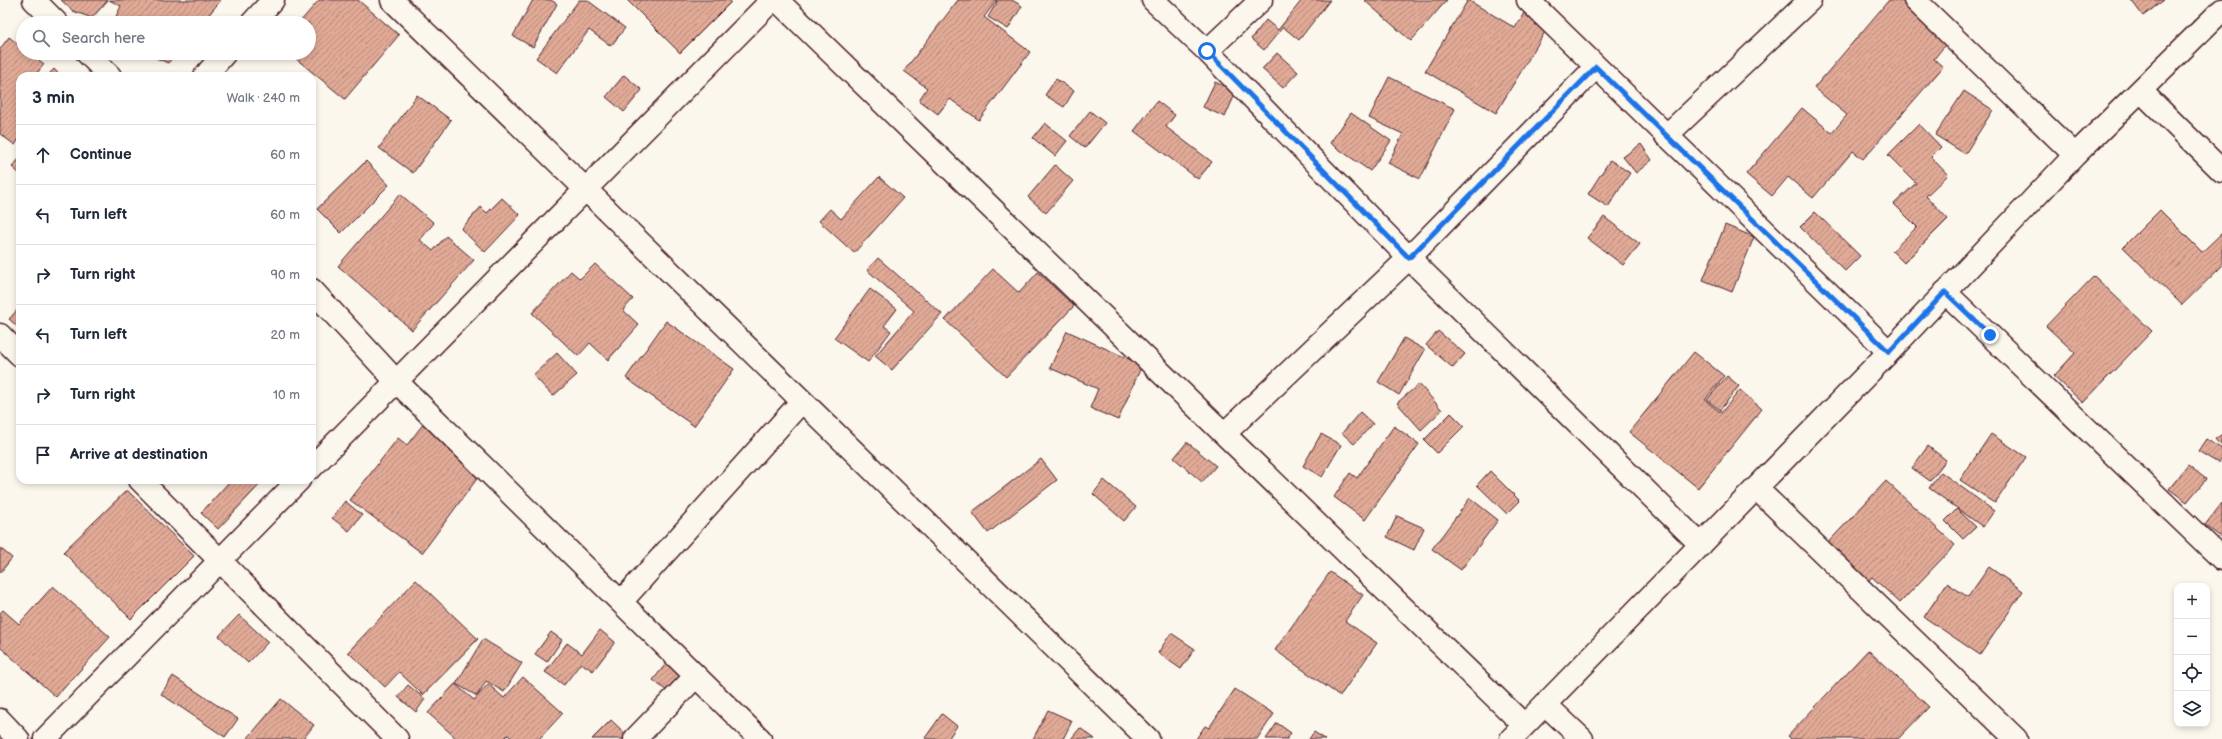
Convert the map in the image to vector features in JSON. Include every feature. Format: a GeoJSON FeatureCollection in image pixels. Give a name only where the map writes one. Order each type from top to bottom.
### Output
{"type":"FeatureCollection","features":[{"type":"Feature","properties":{"kind":"street"},"geometry":{"type":"LineString","coordinates":[[34,0],[50,16]]}},
{"type":"Feature","properties":{"kind":"street"},"geometry":{"type":"LineString","coordinates":[[258,16],[273,0]]}},
{"type":"Feature","properties":{"kind":"street"},"geometry":{"type":"LineString","coordinates":[[392,0],[1148,739]]}},
{"type":"Feature","properties":{"kind":"street"},"geometry":{"type":"LineString","coordinates":[[316,463],[772,0]]}},
{"type":"Feature","properties":{"kind":"street"},"geometry":{"type":"LineString","coordinates":[[777,0],[1224,434],[1518,732],[1889,352],[2074,155],[2222,10]]}},
{"type":"Feature","properties":{"kind":"street"},"geometry":{"type":"LineString","coordinates":[[1153,0],[1207,51],[1409,258],[1701,544]]}},
{"type":"Feature","properties":{"kind":"street"},"geometry":{"type":"LineString","coordinates":[[1207,51],[1261,0]]}},
{"type":"Feature","properties":{"kind":"street"},"geometry":{"type":"LineString","coordinates":[[1528,0],[1889,352]]}},
{"type":"Feature","properties":{"kind":"street"},"geometry":{"type":"LineString","coordinates":[[1666,136],[1810,0]]}},
{"type":"Feature","properties":{"kind":"street"},"geometry":{"type":"LineString","coordinates":[[1915,0],[2074,155]]}},
{"type":"Feature","properties":{"kind":"street"},"geometry":{"type":"LineString","coordinates":[[94,60],[106,72]]}},
{"type":"Feature","properties":{"kind":"street"},"geometry":{"type":"LineString","coordinates":[[209,72],[220,60]]}},
{"type":"Feature","properties":{"kind":"street"},"geometry":{"type":"LineString","coordinates":[[1224,434],[1409,258],[1596,67]]}},
{"type":"Feature","properties":{"kind":"street"},"geometry":{"type":"LineString","coordinates":[[2141,91],[2222,171]]}},
{"type":"Feature","properties":{"kind":"street"},"geometry":{"type":"LineString","coordinates":[[1945,292],[2222,559]]}},
{"type":"Feature","properties":{"kind":"street"},"geometry":{"type":"LineString","coordinates":[[316,294],[396,381],[760,739]]}},
{"type":"Feature","properties":{"kind":"street"},"geometry":{"type":"LineString","coordinates":[[0,334],[16,351]]}},
{"type":"Feature","properties":{"kind":"street"},"geometry":{"type":"LineString","coordinates":[[621,602],[802,401]]}},
{"type":"Feature","properties":{"kind":"street"},"geometry":{"type":"LineString","coordinates":[[144,484],[219,562],[397,739]]}},
{"type":"Feature","properties":{"kind":"street"},"geometry":{"type":"LineString","coordinates":[[45,739],[295,484]]}},
{"type":"Feature","properties":{"kind":"street"},"geometry":{"type":"LineString","coordinates":[[1756,488],[2016,739]]}},
{"type":"Feature","properties":{"kind":"street"},"geometry":{"type":"LineString","coordinates":[[635,739],[696,676]]}},
{"type":"Feature","properties":{"kind":"street"},"geometry":{"type":"LineString","coordinates":[[1545,704],[1582,739]]}},
{"type":"Feature","properties":{"kind":"street"},"geometry":{"type":"LineString","coordinates":[[0,720],[18,739]]}},
{"type":"Feature","properties":{"kind":"building"},"geometry":{"type":"Polygon","coordinates":[[[61,0],[108,0],[94,16],[87,16],[73,11],[61,0]]]}},
{"type":"Feature","properties":{"kind":"building"},"geometry":{"type":"Polygon","coordinates":[[[109,0],[221,0],[208,16],[116,16],[121,6],[109,0]]]}},
{"type":"Feature","properties":{"kind":"building"},"geometry":{"type":"Polygon","coordinates":[[[319,0],[358,0],[399,35],[345,99],[316,75],[316,72],[312,72],[298,60],[316,60],[316,16],[305,16],[319,0]]]}},
{"type":"Feature","properties":{"kind":"building"},"geometry":{"type":"Polygon","coordinates":[[[533,0],[551,0],[557,4],[533,47],[513,36],[533,0]]]}},
{"type":"Feature","properties":{"kind":"building"},"geometry":{"type":"Polygon","coordinates":[[[579,0],[587,0],[625,28],[611,46],[589,30],[557,73],[536,58],[579,0]]]}},
{"type":"Feature","properties":{"kind":"building"},"geometry":{"type":"Polygon","coordinates":[[[627,0],[729,0],[731,2],[680,53],[627,0]]]}},
{"type":"Feature","properties":{"kind":"building"},"geometry":{"type":"Polygon","coordinates":[[[958,0],[997,0],[984,17],[1030,52],[979,120],[950,99],[938,114],[919,100],[927,88],[904,71],[958,0]]]}},
{"type":"Feature","properties":{"kind":"building"},"geometry":{"type":"Polygon","coordinates":[[[998,0],[1012,0],[1022,6],[1008,29],[988,17],[998,0]]]}},
{"type":"Feature","properties":{"kind":"building"},"geometry":{"type":"Polygon","coordinates":[[[1302,0],[1330,0],[1299,40],[1283,27],[1264,50],[1251,39],[1266,20],[1278,30],[1302,0]]]}},
{"type":"Feature","properties":{"kind":"building"},"geometry":{"type":"Polygon","coordinates":[[[1364,0],[1447,0],[1411,41],[1364,0]]]}},
{"type":"Feature","properties":{"kind":"building"},"geometry":{"type":"Polygon","coordinates":[[[1468,0],[1515,28],[1527,8],[1551,22],[1496,113],[1425,71],[1468,0]]]}},
{"type":"Feature","properties":{"kind":"building"},"geometry":{"type":"Polygon","coordinates":[[[1889,0],[1902,0],[1949,40],[1934,59],[1943,67],[1863,159],[1853,151],[1813,198],[1788,177],[1772,196],[1746,174],[1802,108],[1832,133],[1847,115],[1814,88],[1889,0]]]}},
{"type":"Feature","properties":{"kind":"building"},"geometry":{"type":"Polygon","coordinates":[[[2131,0],[2164,0],[2143,16],[2131,0]]]}},
{"type":"Feature","properties":{"kind":"building"},"geometry":{"type":"Polygon","coordinates":[[[9,37],[16,42],[16,60],[39,60],[44,64],[38,72],[16,72],[15,145],[0,134],[0,49],[9,37]]]}},
{"type":"Feature","properties":{"kind":"building"},"geometry":{"type":"Polygon","coordinates":[[[1277,53],[1298,72],[1283,88],[1262,69],[1277,53]]]}},
{"type":"Feature","properties":{"kind":"building"},"geometry":{"type":"Polygon","coordinates":[[[161,60],[171,60],[168,63],[161,60]]]}},
{"type":"Feature","properties":{"kind":"building"},"geometry":{"type":"Polygon","coordinates":[[[624,75],[642,90],[624,112],[606,97],[624,75]]]}},
{"type":"Feature","properties":{"kind":"building"},"geometry":{"type":"Polygon","coordinates":[[[1389,77],[1455,109],[1420,179],[1388,163],[1403,134],[1369,118],[1389,77]]]}},
{"type":"Feature","properties":{"kind":"building"},"geometry":{"type":"Polygon","coordinates":[[[1056,79],[1074,91],[1064,107],[1045,95],[1056,79]]]}},
{"type":"Feature","properties":{"kind":"building"},"geometry":{"type":"Polygon","coordinates":[[[1215,82],[1236,92],[1225,117],[1203,107],[1215,82]]]}},
{"type":"Feature","properties":{"kind":"building"},"geometry":{"type":"Polygon","coordinates":[[[1964,91],[1993,110],[1965,154],[1935,135],[1964,91]]]}},
{"type":"Feature","properties":{"kind":"building"},"geometry":{"type":"Polygon","coordinates":[[[417,95],[451,120],[413,173],[379,148],[417,95]]]}},
{"type":"Feature","properties":{"kind":"building"},"geometry":{"type":"Polygon","coordinates":[[[1157,101],[1175,115],[1166,127],[1212,162],[1198,179],[1134,131],[1157,101]]]}},
{"type":"Feature","properties":{"kind":"building"},"geometry":{"type":"Polygon","coordinates":[[[1090,111],[1105,123],[1085,148],[1070,136],[1090,111]]]}},
{"type":"Feature","properties":{"kind":"building"},"geometry":{"type":"Polygon","coordinates":[[[1351,113],[1391,141],[1370,171],[1330,143],[1351,113]]]}},
{"type":"Feature","properties":{"kind":"building"},"geometry":{"type":"Polygon","coordinates":[[[1045,123],[1067,141],[1055,156],[1033,138],[1045,123]]]}},
{"type":"Feature","properties":{"kind":"building"},"geometry":{"type":"Polygon","coordinates":[[[1919,124],[1941,147],[1931,157],[1948,175],[1926,196],[1948,219],[1904,263],[1892,251],[1917,227],[1894,204],[1916,183],[1888,155],[1919,124]]]}},
{"type":"Feature","properties":{"kind":"building"},"geometry":{"type":"Polygon","coordinates":[[[1641,144],[1652,160],[1636,173],[1623,157],[1641,144]]]}},
{"type":"Feature","properties":{"kind":"building"},"geometry":{"type":"Polygon","coordinates":[[[1610,160],[1630,173],[1608,207],[1588,194],[1610,160]]]}},
{"type":"Feature","properties":{"kind":"building"},"geometry":{"type":"Polygon","coordinates":[[[366,161],[389,185],[341,233],[317,209],[366,161]]]}},
{"type":"Feature","properties":{"kind":"building"},"geometry":{"type":"Polygon","coordinates":[[[16,162],[16,170],[12,167],[16,162]]]}},
{"type":"Feature","properties":{"kind":"building"},"geometry":{"type":"Polygon","coordinates":[[[1055,165],[1073,181],[1046,213],[1028,197],[1055,165]]]}},
{"type":"Feature","properties":{"kind":"building"},"geometry":{"type":"Polygon","coordinates":[[[879,177],[903,198],[854,253],[819,221],[830,209],[841,219],[879,177]]]}},
{"type":"Feature","properties":{"kind":"building"},"geometry":{"type":"Polygon","coordinates":[[[400,194],[434,223],[420,240],[433,251],[446,236],[474,260],[412,330],[338,266],[400,194]]]}},
{"type":"Feature","properties":{"kind":"building"},"geometry":{"type":"Polygon","coordinates":[[[502,198],[520,215],[485,252],[461,229],[481,207],[487,213],[502,198]]]}},
{"type":"Feature","properties":{"kind":"building"},"geometry":{"type":"Polygon","coordinates":[[[2160,210],[2202,252],[2222,233],[2222,266],[2182,305],[2123,247],[2160,210]]]}},
{"type":"Feature","properties":{"kind":"building"},"geometry":{"type":"Polygon","coordinates":[[[1815,212],[1860,256],[1845,271],[1800,227],[1815,212]]]}},
{"type":"Feature","properties":{"kind":"building"},"geometry":{"type":"Polygon","coordinates":[[[1604,217],[1640,244],[1623,265],[1587,238],[1604,217]]]}},
{"type":"Feature","properties":{"kind":"building"},"geometry":{"type":"Polygon","coordinates":[[[1725,225],[1754,237],[1732,292],[1703,280],[1725,225]]]}},
{"type":"Feature","properties":{"kind":"building"},"geometry":{"type":"Polygon","coordinates":[[[878,258],[942,314],[892,370],[875,356],[914,311],[867,270],[878,258]]]}},
{"type":"Feature","properties":{"kind":"building"},"geometry":{"type":"Polygon","coordinates":[[[595,264],[633,299],[623,310],[639,325],[608,360],[590,343],[578,356],[532,313],[571,271],[580,279],[595,264]]]}},
{"type":"Feature","properties":{"kind":"building"},"geometry":{"type":"Polygon","coordinates":[[[993,269],[1019,293],[1038,272],[1074,306],[1006,377],[945,320],[993,269]]]}},
{"type":"Feature","properties":{"kind":"building"},"geometry":{"type":"Polygon","coordinates":[[[2094,276],[2152,331],[2083,403],[2054,376],[2075,353],[2046,326],[2094,276]]]}},
{"type":"Feature","properties":{"kind":"building"},"geometry":{"type":"Polygon","coordinates":[[[870,289],[897,309],[884,326],[891,331],[868,362],[834,338],[870,289]]]}},
{"type":"Feature","properties":{"kind":"building"},"geometry":{"type":"Polygon","coordinates":[[[16,311],[16,325],[9,319],[16,311]]]}},
{"type":"Feature","properties":{"kind":"building"},"geometry":{"type":"Polygon","coordinates":[[[666,321],[734,369],[694,426],[626,378],[666,321]]]}},
{"type":"Feature","properties":{"kind":"building"},"geometry":{"type":"Polygon","coordinates":[[[1067,331],[1142,365],[1118,420],[1090,408],[1098,389],[1050,368],[1067,331]]]}},
{"type":"Feature","properties":{"kind":"building"},"geometry":{"type":"Polygon","coordinates":[[[1438,331],[1465,354],[1453,368],[1426,345],[1438,331]]]}},
{"type":"Feature","properties":{"kind":"building"},"geometry":{"type":"Polygon","coordinates":[[[1404,338],[1425,350],[1399,395],[1378,382],[1404,338]]]}},
{"type":"Feature","properties":{"kind":"building"},"geometry":{"type":"Polygon","coordinates":[[[1694,352],[1724,376],[1705,400],[1721,413],[1740,390],[1762,409],[1698,488],[1629,432],[1694,352]]]}},
{"type":"Feature","properties":{"kind":"building"},"geometry":{"type":"Polygon","coordinates":[[[557,353],[577,375],[553,396],[533,375],[557,353]]]}},
{"type":"Feature","properties":{"kind":"building"},"geometry":{"type":"Polygon","coordinates":[[[1727,376],[1739,386],[1720,410],[1707,400],[1727,376]]]}},
{"type":"Feature","properties":{"kind":"building"},"geometry":{"type":"Polygon","coordinates":[[[1419,384],[1442,410],[1421,430],[1397,403],[1419,384]]]}},
{"type":"Feature","properties":{"kind":"building"},"geometry":{"type":"Polygon","coordinates":[[[1360,412],[1373,424],[1354,444],[1342,433],[1360,412]]]}},
{"type":"Feature","properties":{"kind":"building"},"geometry":{"type":"Polygon","coordinates":[[[1451,413],[1464,426],[1437,453],[1424,440],[1451,413]]]}},
{"type":"Feature","properties":{"kind":"building"},"geometry":{"type":"Polygon","coordinates":[[[424,423],[485,468],[422,553],[350,500],[398,438],[407,445],[424,423]]]}},
{"type":"Feature","properties":{"kind":"building"},"geometry":{"type":"Polygon","coordinates":[[[1394,426],[1419,444],[1365,520],[1334,497],[1350,473],[1357,478],[1394,426]]]}},
{"type":"Feature","properties":{"kind":"building"},"geometry":{"type":"Polygon","coordinates":[[[1321,434],[1341,445],[1322,477],[1303,466],[1321,434]]]}},
{"type":"Feature","properties":{"kind":"building"},"geometry":{"type":"Polygon","coordinates":[[[1991,434],[2026,457],[1995,503],[1960,480],[1991,434]]]}},
{"type":"Feature","properties":{"kind":"building"},"geometry":{"type":"Polygon","coordinates":[[[2222,434],[2222,446],[2216,439],[2222,434]]]}},
{"type":"Feature","properties":{"kind":"building"},"geometry":{"type":"Polygon","coordinates":[[[2206,439],[2222,449],[2222,457],[2218,463],[2198,451],[2206,439]]]}},
{"type":"Feature","properties":{"kind":"building"},"geometry":{"type":"Polygon","coordinates":[[[1187,442],[1216,466],[1202,482],[1174,458],[1187,442]]]}},
{"type":"Feature","properties":{"kind":"building"},"geometry":{"type":"Polygon","coordinates":[[[1928,446],[1946,460],[1930,481],[1912,468],[1928,446]]]}},
{"type":"Feature","properties":{"kind":"building"},"geometry":{"type":"Polygon","coordinates":[[[1041,459],[1057,480],[988,533],[972,512],[1041,459]]]}},
{"type":"Feature","properties":{"kind":"building"},"geometry":{"type":"Polygon","coordinates":[[[2188,465],[2206,479],[2187,502],[2169,489],[2188,465]]]}},
{"type":"Feature","properties":{"kind":"building"},"geometry":{"type":"Polygon","coordinates":[[[1490,471],[1520,501],[1507,514],[1477,485],[1490,471]]]}},
{"type":"Feature","properties":{"kind":"building"},"geometry":{"type":"Polygon","coordinates":[[[1941,472],[1994,511],[1983,527],[1929,488],[1941,472]]]}},
{"type":"Feature","properties":{"kind":"building"},"geometry":{"type":"Polygon","coordinates":[[[1104,480],[1136,507],[1124,521],[1093,494],[1104,480]]]}},
{"type":"Feature","properties":{"kind":"building"},"geometry":{"type":"Polygon","coordinates":[[[1886,481],[1955,545],[1900,603],[1872,577],[1860,590],[1819,552],[1886,481]]]}},
{"type":"Feature","properties":{"kind":"building"},"geometry":{"type":"Polygon","coordinates":[[[227,484],[260,484],[218,529],[201,513],[227,484]]]}},
{"type":"Feature","properties":{"kind":"building"},"geometry":{"type":"Polygon","coordinates":[[[127,490],[194,556],[131,619],[63,552],[127,490]]]}},
{"type":"Feature","properties":{"kind":"building"},"geometry":{"type":"Polygon","coordinates":[[[1470,498],[1498,520],[1461,570],[1432,549],[1470,498]]]}},
{"type":"Feature","properties":{"kind":"building"},"geometry":{"type":"Polygon","coordinates":[[[345,501],[362,515],[349,531],[332,518],[345,501]]]}},
{"type":"Feature","properties":{"kind":"building"},"geometry":{"type":"Polygon","coordinates":[[[2222,503],[2222,538],[2205,525],[2222,503]]]}},
{"type":"Feature","properties":{"kind":"building"},"geometry":{"type":"Polygon","coordinates":[[[1957,509],[1976,527],[1963,539],[1945,521],[1957,509]]]}},
{"type":"Feature","properties":{"kind":"building"},"geometry":{"type":"Polygon","coordinates":[[[1397,516],[1424,528],[1414,550],[1387,537],[1397,516]]]}},
{"type":"Feature","properties":{"kind":"building"},"geometry":{"type":"Polygon","coordinates":[[[0,548],[12,558],[0,573],[0,548]]]}},
{"type":"Feature","properties":{"kind":"building"},"geometry":{"type":"Polygon","coordinates":[[[1989,567],[2023,591],[1980,655],[1924,617],[1947,583],[1968,597],[1989,567]]]}},
{"type":"Feature","properties":{"kind":"building"},"geometry":{"type":"Polygon","coordinates":[[[1330,572],[1363,595],[1345,621],[1377,643],[1340,696],[1275,650],[1330,572]]]}},
{"type":"Feature","properties":{"kind":"building"},"geometry":{"type":"Polygon","coordinates":[[[416,580],[478,639],[423,695],[399,672],[385,687],[348,652],[416,580]]]}},
{"type":"Feature","properties":{"kind":"building"},"geometry":{"type":"Polygon","coordinates":[[[53,586],[110,637],[56,697],[0,647],[0,613],[3,610],[19,624],[53,586]]]}},
{"type":"Feature","properties":{"kind":"building"},"geometry":{"type":"Polygon","coordinates":[[[239,615],[268,642],[248,663],[219,636],[239,615]]]}},
{"type":"Feature","properties":{"kind":"building"},"geometry":{"type":"Polygon","coordinates":[[[600,630],[615,642],[593,671],[581,663],[564,685],[545,672],[567,643],[582,654],[600,630]]]}},
{"type":"Feature","properties":{"kind":"building"},"geometry":{"type":"Polygon","coordinates":[[[551,632],[562,640],[547,662],[535,654],[551,632]]]}},
{"type":"Feature","properties":{"kind":"building"},"geometry":{"type":"Polygon","coordinates":[[[1171,633],[1195,649],[1181,669],[1158,653],[1171,633]]]}},
{"type":"Feature","properties":{"kind":"building"},"geometry":{"type":"Polygon","coordinates":[[[483,639],[522,663],[504,692],[486,681],[477,696],[456,684],[483,639]]]}},
{"type":"Feature","properties":{"kind":"building"},"geometry":{"type":"Polygon","coordinates":[[[1868,650],[1929,707],[1898,739],[1791,739],[1788,736],[1868,650]]]}},
{"type":"Feature","properties":{"kind":"building"},"geometry":{"type":"Polygon","coordinates":[[[669,660],[700,683],[683,704],[653,680],[669,660]]]}},
{"type":"Feature","properties":{"kind":"building"},"geometry":{"type":"Polygon","coordinates":[[[173,676],[238,719],[225,737],[161,694],[173,676]]]}},
{"type":"Feature","properties":{"kind":"building"},"geometry":{"type":"Polygon","coordinates":[[[523,677],[563,713],[539,739],[513,739],[508,735],[504,739],[457,739],[428,713],[455,684],[474,700],[488,684],[504,698],[523,677]]]}},
{"type":"Feature","properties":{"kind":"building"},"geometry":{"type":"Polygon","coordinates":[[[408,685],[425,699],[416,712],[398,697],[408,685]]]}},
{"type":"Feature","properties":{"kind":"building"},"geometry":{"type":"Polygon","coordinates":[[[1235,689],[1274,714],[1257,739],[1196,739],[1205,726],[1209,728],[1235,689]]]}},
{"type":"Feature","properties":{"kind":"building"},"geometry":{"type":"Polygon","coordinates":[[[281,699],[314,725],[303,739],[247,739],[281,699]]]}},
{"type":"Feature","properties":{"kind":"building"},"geometry":{"type":"Polygon","coordinates":[[[1048,710],[1072,721],[1063,739],[1033,739],[1048,710]]]}},
{"type":"Feature","properties":{"kind":"building"},"geometry":{"type":"Polygon","coordinates":[[[942,714],[957,726],[948,739],[925,738],[942,714]]]}},
{"type":"Feature","properties":{"kind":"building"},"geometry":{"type":"Polygon","coordinates":[[[611,720],[628,736],[625,739],[592,739],[611,720]]]}},
{"type":"Feature","properties":{"kind":"building"},"geometry":{"type":"Polygon","coordinates":[[[1277,723],[1291,733],[1287,739],[1266,739],[1277,723]]]}},
{"type":"Feature","properties":{"kind":"building"},"geometry":{"type":"Polygon","coordinates":[[[1080,728],[1095,739],[1071,739],[1080,728]]]}},
{"type":"Feature","properties":{"kind":"building"},"geometry":{"type":"Polygon","coordinates":[[[1314,732],[1325,739],[1309,739],[1314,732]]]}},
{"type":"Feature","properties":{"kind":"route"},"geometry":{"type":"LineString","coordinates":[[1207,51],[1409,258],[1596,67],[1889,352],[1945,292],[1990,335]]}}]}
